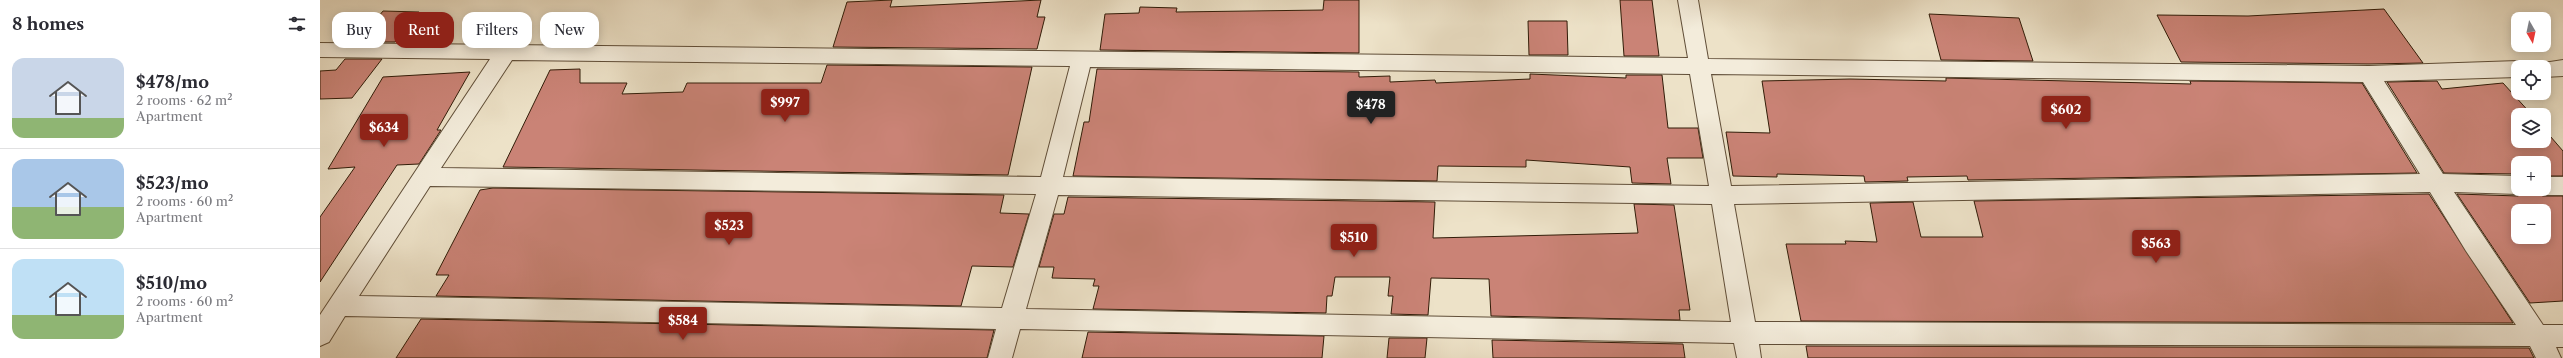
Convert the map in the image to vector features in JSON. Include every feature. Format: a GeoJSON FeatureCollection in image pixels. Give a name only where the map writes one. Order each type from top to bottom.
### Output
{"type":"FeatureCollection","features":[{"type":"Feature","properties":{"kind":"street"},"geometry":{"type":"LineString","coordinates":[[1688,0],[1701,67],[1749,358]]}},
{"type":"Feature","properties":{"kind":"street"},"geometry":{"type":"LineString","coordinates":[[320,50],[2370,74],[2511,69]]}},
{"type":"Feature","properties":{"kind":"street"},"geometry":{"type":"LineString","coordinates":[[320,335],[506,52]]}},
{"type":"Feature","properties":{"kind":"street"},"geometry":{"type":"LineString","coordinates":[[1000,358],[1050,184],[1082,58]]}},
{"type":"Feature","properties":{"kind":"street"},"geometry":{"type":"LineString","coordinates":[[2551,69],[2563,68]]}},
{"type":"Feature","properties":{"kind":"street"},"geometry":{"type":"LineString","coordinates":[[2370,74],[2474,244],[2537,336],[2549,358]]}},
{"type":"Feature","properties":{"kind":"street"},"geometry":{"type":"LineString","coordinates":[[424,177],[1050,184],[1721,195],[2437,183],[2511,185]]}},
{"type":"Feature","properties":{"kind":"street"},"geometry":{"type":"LineString","coordinates":[[2551,186],[2563,186]]}},
{"type":"Feature","properties":{"kind":"street"},"geometry":{"type":"LineString","coordinates":[[339,306],[1745,333],[2563,336]]}},
{"type":"Feature","properties":{"kind":"building"},"geometry":{"type":"Polygon","coordinates":[[[892,0],[890,7],[1041,0],[1037,17],[1045,17],[1037,49],[833,47],[847,2],[892,0]]]}},
{"type":"Feature","properties":{"kind":"building"},"geometry":{"type":"Polygon","coordinates":[[[1324,0],[1359,0],[1359,53],[1100,50],[1105,14],[1139,13],[1140,7],[1177,8],[1176,12],[1323,10],[1324,0]]]}},
{"type":"Feature","properties":{"kind":"building"},"geometry":{"type":"Polygon","coordinates":[[[1620,0],[1652,0],[1659,56],[1624,56],[1620,0]]]}},
{"type":"Feature","properties":{"kind":"building"},"geometry":{"type":"Polygon","coordinates":[[[2384,9],[2423,63],[2369,64],[2181,62],[2157,15],[2248,16],[2384,9]]]}},
{"type":"Feature","properties":{"kind":"building"},"geometry":{"type":"Polygon","coordinates":[[[383,11],[419,12],[394,12],[394,42],[386,42],[386,12],[382,12],[383,11]]]}},
{"type":"Feature","properties":{"kind":"building"},"geometry":{"type":"Polygon","coordinates":[[[1929,14],[2019,18],[2033,61],[1941,60],[1929,14]]]}},
{"type":"Feature","properties":{"kind":"building"},"geometry":{"type":"Polygon","coordinates":[[[1528,21],[1567,21],[1568,55],[1529,55],[1528,21]]]}},
{"type":"Feature","properties":{"kind":"building"},"geometry":{"type":"Polygon","coordinates":[[[345,59],[382,59],[352,98],[320,99],[320,71],[336,70],[345,59]]]}},
{"type":"Feature","properties":{"kind":"building"},"geometry":{"type":"Polygon","coordinates":[[[827,65],[1032,67],[1008,175],[503,167],[550,70],[580,69],[580,83],[627,83],[622,94],[683,92],[687,83],[821,83],[827,65]]]}},
{"type":"Feature","properties":{"kind":"building"},"geometry":{"type":"Polygon","coordinates":[[[1097,69],[1359,72],[1359,77],[1390,76],[1390,82],[1435,80],[1436,83],[1530,79],[1530,74],[1626,78],[1626,75],[1662,75],[1668,128],[1698,128],[1703,158],[1667,158],[1671,184],[1632,183],[1630,167],[1526,160],[1526,167],[1438,166],[1437,181],[1073,176],[1084,122],[1089,122],[1097,69]]]}},
{"type":"Feature","properties":{"kind":"building"},"geometry":{"type":"Polygon","coordinates":[[[470,72],[437,130],[441,130],[419,164],[397,165],[320,282],[320,217],[355,167],[328,169],[383,77],[470,72]]]}},
{"type":"Feature","properties":{"kind":"building"},"geometry":{"type":"Polygon","coordinates":[[[1946,78],[2191,84],[2190,81],[2362,83],[2417,173],[1968,180],[1967,176],[1907,177],[1908,181],[1865,182],[1864,176],[1777,174],[1777,177],[1733,176],[1726,132],[1770,133],[1762,81],[1850,79],[1946,81],[1946,78]]]}},
{"type":"Feature","properties":{"kind":"building"},"geometry":{"type":"Polygon","coordinates":[[[2437,81],[2442,89],[2503,83],[2511,92],[2511,100],[2518,100],[2526,108],[2511,108],[2511,148],[2551,148],[2551,137],[2563,151],[2563,176],[2551,176],[2551,156],[2511,156],[2511,174],[2444,173],[2387,82],[2437,81]]]}},
{"type":"Feature","properties":{"kind":"building"},"geometry":{"type":"Polygon","coordinates":[[[493,188],[1004,195],[1000,213],[1029,214],[1013,267],[972,266],[961,306],[436,296],[449,275],[436,275],[480,190],[493,188]]]}},
{"type":"Feature","properties":{"kind":"building"},"geometry":{"type":"Polygon","coordinates":[[[2429,194],[2513,323],[1801,321],[1786,244],[1846,244],[1845,241],[1877,242],[1870,203],[1913,202],[1921,237],[1983,237],[1974,201],[2429,194]]]}},
{"type":"Feature","properties":{"kind":"building"},"geometry":{"type":"Polygon","coordinates":[[[2457,194],[2563,196],[2563,301],[2530,303],[2457,194]]]}},
{"type":"Feature","properties":{"kind":"building"},"geometry":{"type":"Polygon","coordinates":[[[1068,197],[1435,202],[1433,238],[1638,233],[1634,204],[1674,205],[1690,310],[1679,310],[1680,320],[1491,316],[1489,279],[1431,278],[1428,315],[1391,314],[1393,296],[1388,296],[1390,277],[1335,277],[1332,296],[1327,296],[1326,313],[1093,309],[1099,286],[1093,286],[1095,279],[1052,278],[1054,267],[1039,267],[1054,214],[1064,214],[1068,197]]]}},
{"type":"Feature","properties":{"kind":"building"},"geometry":{"type":"Polygon","coordinates":[[[421,319],[994,330],[987,358],[396,358],[421,319]]]}},
{"type":"Feature","properties":{"kind":"building"},"geometry":{"type":"Polygon","coordinates":[[[1088,332],[1324,336],[1322,358],[1082,358],[1088,332]]]}},
{"type":"Feature","properties":{"kind":"building"},"geometry":{"type":"Polygon","coordinates":[[[1389,338],[1427,338],[1425,358],[1387,358],[1389,338]]]}},
{"type":"Feature","properties":{"kind":"building"},"geometry":{"type":"Polygon","coordinates":[[[1492,340],[1683,344],[1685,358],[1493,358],[1492,340]]]}},
{"type":"Feature","properties":{"kind":"building"},"geometry":{"type":"Polygon","coordinates":[[[1806,346],[2529,348],[2534,358],[1808,358],[1806,346]]]}}]}
